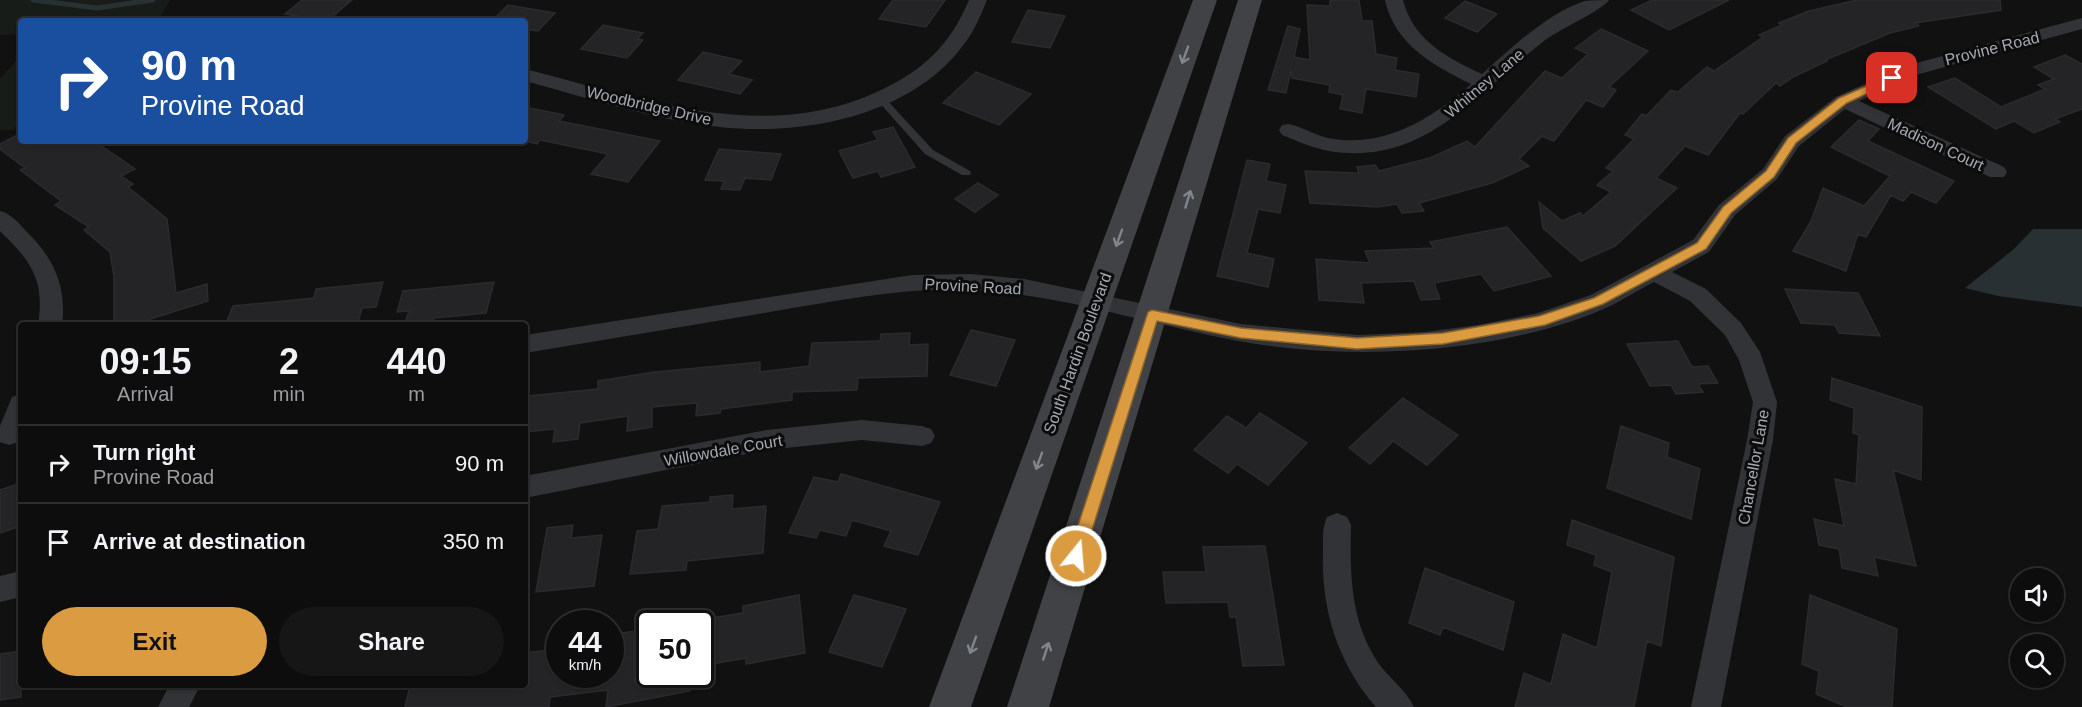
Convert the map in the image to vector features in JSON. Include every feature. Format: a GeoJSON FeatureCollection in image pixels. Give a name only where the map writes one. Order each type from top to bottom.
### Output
{"type":"FeatureCollection","features":[{"type":"Feature","properties":{"kind":"main road","name":"South Hardin Boulevard"},"geometry":{"type":"LineString","coordinates":[[950,707],[1205,0]]}},
{"type":"Feature","properties":{"kind":"main road"},"geometry":{"type":"LineString","coordinates":[[1028,707],[1250,0]]}},
{"type":"Feature","properties":{"kind":"street","name":"Woodbridge Drive"},"geometry":{"type":"LineString","coordinates":[[528,76],[654,109],[721,121],[785,121],[839,111],[880,99],[919,79],[951,50],[978,0]]}},
{"type":"Feature","properties":{"kind":"street"},"geometry":{"type":"LineString","coordinates":[[1394,0],[1402,26],[1412,38],[1453,67],[1485,83]]}},
{"type":"Feature","properties":{"kind":"street","name":"Whitney Lane"},"geometry":{"type":"LineString","coordinates":[[1289,130],[1330,145],[1383,143],[1425,129],[1459,107],[1538,37],[1600,0]]}},
{"type":"Feature","properties":{"kind":"street","name":"Provine Road"},"geometry":{"type":"LineString","coordinates":[[528,344],[830,294],[912,283],[971,282],[1023,287],[1241,333],[1357,344],[1478,334],[1540,321],[1599,301],[1701,246],[1727,210],[1770,174],[1792,141],[1843,100],[1909,70],[1960,55],[2039,37],[2082,23]]}},
{"type":"Feature","properties":{"kind":"street","name":"Madison Court"},"geometry":{"type":"LineString","coordinates":[[1843,100],[1997,172]]}},
{"type":"Feature","properties":{"kind":"street"},"geometry":{"type":"LineString","coordinates":[[0,218],[46,267],[53,288],[50,322]]}},
{"type":"Feature","properties":{"kind":"street","name":"Chancellor Lane"},"geometry":{"type":"LineString","coordinates":[[1654,272],[1698,296],[1732,329],[1751,359],[1765,402],[1760,440],[1706,707]]}},
{"type":"Feature","properties":{"kind":"street"},"geometry":{"type":"LineString","coordinates":[[10,435],[18,412]]}},
{"type":"Feature","properties":{"kind":"street","name":"Willowdale Court"},"geometry":{"type":"LineString","coordinates":[[528,487],[767,440],[862,430],[922,436]]}},
{"type":"Feature","properties":{"kind":"street"},"geometry":{"type":"LineString","coordinates":[[1336,525],[1337,593],[1352,643],[1368,675],[1386,699],[1399,707]]}},
{"type":"Feature","properties":{"kind":"street"},"geometry":{"type":"LineString","coordinates":[[0,589],[18,585]]}},
{"type":"Feature","properties":{"kind":"street"},"geometry":{"type":"LineString","coordinates":[[173,707],[184,688]]}},
{"type":"Feature","properties":{"kind":"lane"},"geometry":{"type":"LineString","coordinates":[[880,99],[929,152],[966,173]]}},
{"type":"Feature","properties":{"kind":"shaded area"},"geometry":{"type":"Polygon","coordinates":[[[0,0],[170,0],[160,18],[18,18],[18,34],[0,35],[0,0]]]}},
{"type":"Feature","properties":{"kind":"shaded area"},"geometry":{"type":"Polygon","coordinates":[[[18,58],[18,124],[13,130],[0,130],[0,79],[18,58]]]}},
{"type":"Feature","properties":{"kind":"shaded area"},"geometry":{"type":"Polygon","coordinates":[[[2033,229],[2082,229],[2082,307],[1998,296],[1965,288],[2014,249],[2033,229]]]}},
{"type":"Feature","properties":{"kind":"building"},"geometry":{"type":"Polygon","coordinates":[[[302,0],[352,0],[331,18],[309,18],[285,14],[302,0]]]}},
{"type":"Feature","properties":{"kind":"building"},"geometry":{"type":"Polygon","coordinates":[[[893,0],[945,0],[926,27],[879,19],[893,0]]]}},
{"type":"Feature","properties":{"kind":"building"},"geometry":{"type":"Polygon","coordinates":[[[1330,0],[1359,0],[1362,21],[1372,21],[1376,54],[1397,58],[1395,70],[1419,74],[1416,97],[1366,89],[1362,113],[1340,109],[1343,95],[1329,92],[1330,85],[1292,78],[1291,70],[1286,93],[1268,90],[1288,26],[1300,29],[1294,57],[1310,60],[1307,5],[1330,6],[1330,0]]]}},
{"type":"Feature","properties":{"kind":"building"},"geometry":{"type":"Polygon","coordinates":[[[1652,0],[1729,0],[1669,30],[1631,10],[1652,0]]]}},
{"type":"Feature","properties":{"kind":"building"},"geometry":{"type":"Polygon","coordinates":[[[1857,0],[2000,0],[2001,10],[1915,23],[1919,26],[1890,33],[1825,60],[1827,61],[1793,77],[1780,86],[1776,83],[1743,114],[1740,113],[1708,155],[1685,146],[1656,178],[1677,188],[1615,246],[1581,261],[1543,228],[1539,202],[1562,221],[1580,213],[1583,216],[1611,192],[1597,185],[1613,171],[1606,168],[1634,139],[1625,135],[1642,114],[1646,116],[1671,90],[1678,92],[1707,67],[1714,71],[1763,37],[1759,35],[1782,25],[1779,23],[1809,11],[1857,0]]]}},
{"type":"Feature","properties":{"kind":"building"},"geometry":{"type":"Polygon","coordinates":[[[1465,1],[1497,14],[1477,32],[1445,18],[1465,1]]]}},
{"type":"Feature","properties":{"kind":"building"},"geometry":{"type":"Polygon","coordinates":[[[508,5],[555,13],[538,31],[528,29],[528,18],[495,18],[508,5]]]}},
{"type":"Feature","properties":{"kind":"building"},"geometry":{"type":"Polygon","coordinates":[[[1028,10],[1065,16],[1050,48],[1012,42],[1028,10]]]}},
{"type":"Feature","properties":{"kind":"building"},"geometry":{"type":"Polygon","coordinates":[[[603,25],[643,33],[637,39],[643,40],[627,58],[581,49],[603,25]]]}},
{"type":"Feature","properties":{"kind":"building"},"geometry":{"type":"Polygon","coordinates":[[[1601,29],[1648,51],[1609,87],[1616,90],[1603,107],[1586,100],[1554,141],[1542,136],[1519,159],[1529,166],[1492,183],[1419,203],[1424,211],[1402,213],[1397,204],[1377,207],[1310,203],[1305,171],[1359,173],[1357,167],[1375,165],[1379,171],[1430,158],[1467,141],[1475,147],[1545,71],[1562,78],[1588,54],[1575,48],[1601,29]]]}},
{"type":"Feature","properties":{"kind":"building"},"geometry":{"type":"Polygon","coordinates":[[[703,52],[742,61],[729,74],[752,80],[740,94],[678,80],[703,52]]]}},
{"type":"Feature","properties":{"kind":"building"},"geometry":{"type":"Polygon","coordinates":[[[2065,55],[2082,64],[2082,109],[2055,119],[2060,122],[2034,133],[2014,121],[1996,129],[1928,87],[1955,78],[2001,107],[2045,89],[2038,85],[2054,79],[2034,67],[2065,55]]]}},
{"type":"Feature","properties":{"kind":"building"},"geometry":{"type":"Polygon","coordinates":[[[976,72],[1031,94],[999,125],[943,103],[976,72]]]}},
{"type":"Feature","properties":{"kind":"building"},"geometry":{"type":"Polygon","coordinates":[[[528,108],[564,115],[559,121],[660,141],[628,182],[591,174],[608,154],[540,140],[537,144],[528,142],[528,108]]]}},
{"type":"Feature","properties":{"kind":"building"},"geometry":{"type":"Polygon","coordinates":[[[1859,120],[1879,129],[1868,141],[1954,181],[1936,203],[1911,192],[1903,201],[1891,195],[1866,237],[1858,234],[1846,271],[1793,251],[1811,221],[1823,188],[1864,206],[1890,176],[1831,147],[1859,120]]]}},
{"type":"Feature","properties":{"kind":"building"},"geometry":{"type":"Polygon","coordinates":[[[893,127],[915,167],[881,177],[878,171],[853,178],[839,151],[878,140],[873,132],[893,127]]]}},
{"type":"Feature","properties":{"kind":"building"},"geometry":{"type":"Polygon","coordinates":[[[18,135],[18,144],[98,144],[135,169],[121,176],[133,184],[128,187],[167,219],[176,293],[207,284],[208,301],[141,322],[114,322],[114,277],[110,252],[84,230],[89,227],[55,205],[61,201],[20,170],[25,168],[0,149],[0,144],[18,135]]]}},
{"type":"Feature","properties":{"kind":"building"},"geometry":{"type":"Polygon","coordinates":[[[719,149],[781,154],[771,180],[745,178],[740,190],[721,189],[724,181],[705,180],[719,149]]]}},
{"type":"Feature","properties":{"kind":"building"},"geometry":{"type":"Polygon","coordinates":[[[1247,160],[1270,164],[1266,181],[1286,185],[1280,213],[1258,209],[1247,253],[1274,259],[1268,287],[1217,276],[1247,160]]]}},
{"type":"Feature","properties":{"kind":"building"},"geometry":{"type":"Polygon","coordinates":[[[978,183],[998,195],[975,212],[955,199],[978,183]]]}},
{"type":"Feature","properties":{"kind":"building"},"geometry":{"type":"Polygon","coordinates":[[[1507,227],[1551,276],[1494,291],[1481,274],[1434,283],[1440,299],[1421,300],[1414,281],[1361,283],[1364,303],[1319,300],[1316,259],[1370,263],[1365,251],[1434,248],[1430,242],[1507,227]]]}},
{"type":"Feature","properties":{"kind":"building"},"geometry":{"type":"Polygon","coordinates":[[[383,282],[376,307],[362,308],[358,322],[227,322],[233,306],[314,298],[316,289],[383,282]]]}},
{"type":"Feature","properties":{"kind":"building"},"geometry":{"type":"Polygon","coordinates":[[[494,282],[486,313],[434,318],[432,322],[405,322],[409,311],[397,312],[403,291],[494,282]]]}},
{"type":"Feature","properties":{"kind":"building"},"geometry":{"type":"Polygon","coordinates":[[[1785,289],[1858,293],[1880,336],[1839,333],[1835,325],[1801,323],[1785,289]]]}},
{"type":"Feature","properties":{"kind":"building"},"geometry":{"type":"Polygon","coordinates":[[[971,330],[1015,340],[996,386],[950,375],[971,330]]]}},
{"type":"Feature","properties":{"kind":"building"},"geometry":{"type":"Polygon","coordinates":[[[910,333],[909,345],[928,344],[927,376],[858,378],[857,390],[792,392],[792,400],[721,409],[720,413],[696,416],[697,403],[652,407],[652,427],[627,431],[628,416],[580,423],[578,439],[553,442],[555,429],[528,432],[528,396],[598,389],[598,381],[655,372],[760,362],[760,372],[809,366],[812,343],[880,341],[881,334],[910,333]]]}},
{"type":"Feature","properties":{"kind":"building"},"geometry":{"type":"Polygon","coordinates":[[[1678,341],[1692,367],[1708,366],[1718,383],[1698,384],[1703,392],[1676,394],[1671,385],[1650,386],[1627,344],[1678,341]]]}},
{"type":"Feature","properties":{"kind":"building"},"geometry":{"type":"Polygon","coordinates":[[[1832,378],[1922,407],[1921,480],[1893,470],[1916,566],[1874,557],[1878,576],[1842,568],[1839,549],[1819,545],[1814,519],[1844,526],[1835,479],[1856,484],[1859,435],[1853,433],[1854,408],[1830,400],[1832,378]]]}},
{"type":"Feature","properties":{"kind":"building"},"geometry":{"type":"Polygon","coordinates":[[[1403,398],[1458,435],[1427,465],[1393,441],[1370,464],[1349,448],[1403,398]]]}},
{"type":"Feature","properties":{"kind":"building"},"geometry":{"type":"Polygon","coordinates":[[[1260,413],[1307,443],[1268,485],[1237,464],[1228,473],[1194,450],[1227,416],[1246,428],[1260,413]]]}},
{"type":"Feature","properties":{"kind":"building"},"geometry":{"type":"Polygon","coordinates":[[[1621,426],[1669,443],[1667,457],[1700,469],[1691,519],[1607,488],[1621,426]]]}},
{"type":"Feature","properties":{"kind":"building"},"geometry":{"type":"Polygon","coordinates":[[[841,474],[940,502],[918,555],[884,546],[891,531],[852,520],[846,536],[820,530],[816,538],[789,533],[814,477],[838,482],[841,474]]]}},
{"type":"Feature","properties":{"kind":"building"},"geometry":{"type":"Polygon","coordinates":[[[18,484],[18,527],[0,533],[0,490],[18,484]]]}},
{"type":"Feature","properties":{"kind":"building"},"geometry":{"type":"Polygon","coordinates":[[[733,495],[732,509],[766,506],[763,553],[687,561],[686,570],[630,574],[637,531],[658,529],[662,506],[710,502],[710,497],[733,495]]]}},
{"type":"Feature","properties":{"kind":"building"},"geometry":{"type":"Polygon","coordinates":[[[1572,520],[1674,557],[1661,646],[1647,641],[1634,707],[1515,707],[1524,673],[1551,684],[1563,634],[1597,648],[1612,572],[1594,565],[1596,555],[1567,545],[1572,520]]]}},
{"type":"Feature","properties":{"kind":"building"},"geometry":{"type":"Polygon","coordinates":[[[573,525],[571,538],[602,535],[594,586],[536,592],[547,528],[573,525]]]}},
{"type":"Feature","properties":{"kind":"building"},"geometry":{"type":"Polygon","coordinates":[[[1265,546],[1284,665],[1243,666],[1236,617],[1230,617],[1228,602],[1166,603],[1163,572],[1206,572],[1203,547],[1265,546]]]}},
{"type":"Feature","properties":{"kind":"building"},"geometry":{"type":"Polygon","coordinates":[[[1425,568],[1514,602],[1503,650],[1443,627],[1440,635],[1409,623],[1425,568]]]}},
{"type":"Feature","properties":{"kind":"building"},"geometry":{"type":"Polygon","coordinates":[[[799,595],[805,653],[746,664],[746,658],[714,664],[714,618],[743,613],[743,606],[799,595]]]}},
{"type":"Feature","properties":{"kind":"building"},"geometry":{"type":"Polygon","coordinates":[[[854,595],[906,609],[882,667],[829,652],[854,595]]]}},
{"type":"Feature","properties":{"kind":"building"},"geometry":{"type":"Polygon","coordinates":[[[1810,595],[1897,629],[1892,707],[1847,707],[1816,694],[1819,671],[1802,664],[1810,595]]]}},
{"type":"Feature","properties":{"kind":"building"},"geometry":{"type":"Polygon","coordinates":[[[636,631],[636,688],[690,688],[690,691],[606,707],[608,690],[550,697],[549,707],[405,707],[410,688],[528,688],[528,653],[546,650],[546,688],[624,688],[624,633],[636,631]]]}},
{"type":"Feature","properties":{"kind":"building"},"geometry":{"type":"Polygon","coordinates":[[[18,651],[18,688],[21,688],[21,697],[0,700],[0,654],[18,651]]]}},
{"type":"Feature","properties":{"kind":"waterway"},"geometry":{"type":"LineString","coordinates":[[33,0],[97,8],[153,0]]}},
{"type":"Feature","properties":{"kind":"route"},"geometry":{"type":"LineString","coordinates":[[1076,556],[1152,315],[1241,333],[1357,344],[1478,334],[1540,321],[1599,301],[1701,246],[1727,210],[1770,174],[1792,141],[1843,100],[1892,78]]}}]}
